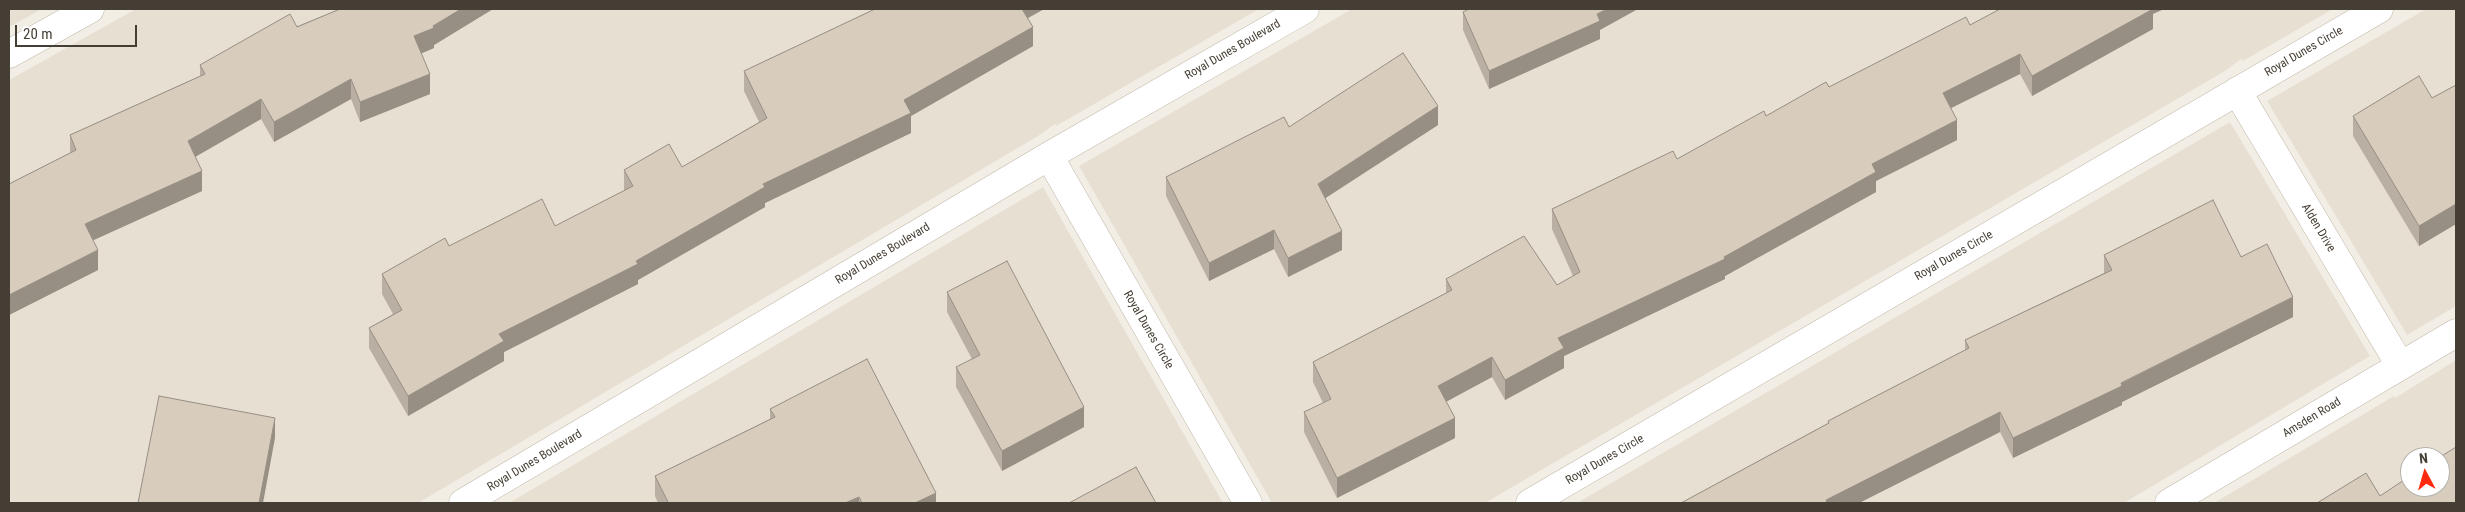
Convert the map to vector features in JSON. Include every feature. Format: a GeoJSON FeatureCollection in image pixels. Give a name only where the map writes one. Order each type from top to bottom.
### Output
{"type":"FeatureCollection","features":[{"type":"Feature","properties":{"kind":"street"},"geometry":{"type":"LineString","coordinates":[[9,54],[90,9]]}},
{"type":"Feature","properties":{"kind":"street","name":"Royal Dunes Boulevard"},"geometry":{"type":"LineString","coordinates":[[463,503],[1049,156],[1305,9]]}},
{"type":"Feature","properties":{"kind":"street","name":"Royal Dunes Circle"},"geometry":{"type":"LineString","coordinates":[[1530,503],[2379,9]]}},
{"type":"Feature","properties":{"kind":"street","name":"Alden Drive"},"geometry":{"type":"LineString","coordinates":[[2236,91],[2400,365]]}},
{"type":"Feature","properties":{"kind":"street","name":"Royal Dunes Circle"},"geometry":{"type":"LineString","coordinates":[[1049,156],[1248,503]]}},
{"type":"Feature","properties":{"kind":"street","name":"Amsden Road"},"geometry":{"type":"LineString","coordinates":[[2169,503],[2456,333]]}},
{"type":"Feature","properties":{"kind":"shaded area"},"geometry":{"type":"Polygon","coordinates":[[[9,9],[42,9],[9,27],[9,9]]]}},
{"type":"Feature","properties":{"kind":"shaded area"},"geometry":{"type":"Polygon","coordinates":[[[136,9],[1259,9],[1056,126],[1055,124],[1038,136],[418,503],[9,503],[9,80],[136,9]]]}},
{"type":"Feature","properties":{"kind":"shaded area"},"geometry":{"type":"Polygon","coordinates":[[[1352,9],[2333,9],[2243,61],[2241,59],[2225,71],[1485,503],[1272,503],[1079,166],[1352,9]]]}},
{"type":"Feature","properties":{"kind":"shaded area"},"geometry":{"type":"Polygon","coordinates":[[[2426,9],[2456,9],[2456,306],[2407,335],[2267,101],[2426,9]]]}},
{"type":"Feature","properties":{"kind":"shaded area"},"geometry":{"type":"Polygon","coordinates":[[[2230,122],[2370,356],[2124,503],[1577,503],[2230,122]]]}},
{"type":"Feature","properties":{"kind":"shaded area"},"geometry":{"type":"Polygon","coordinates":[[[1043,187],[1223,503],[509,503],[1043,187]]]}},
{"type":"Feature","properties":{"kind":"shaded area"},"geometry":{"type":"Polygon","coordinates":[[[2456,360],[2456,503],[2214,503],[2394,396],[2395,398],[2456,360]]]}},
{"type":"Feature","properties":{"kind":"building"},"geometry":{"type":"Polygon","coordinates":[[[340,9],[461,9],[433,26],[434,28],[414,36],[430,74],[360,102],[351,79],[274,122],[261,99],[188,141],[202,171],[85,224],[98,250],[9,295],[9,184],[76,150],[70,135],[205,74],[200,65],[290,14],[297,27],[340,9]]]}},
{"type":"Feature","properties":{"kind":"building"},"geometry":{"type":"Polygon","coordinates":[[[875,9],[1022,9],[1033,27],[904,100],[911,113],[763,184],[765,187],[636,261],[638,264],[499,334],[504,341],[408,396],[369,328],[402,310],[382,274],[445,238],[449,246],[542,199],[555,226],[633,186],[624,170],[669,144],[682,167],[767,118],[744,71],[875,9]]]}},
{"type":"Feature","properties":{"kind":"building"},"geometry":{"type":"Polygon","coordinates":[[[1469,9],[1607,9],[1597,14],[1600,21],[1489,71],[1463,12],[1469,9]]]}},
{"type":"Feature","properties":{"kind":"building"},"geometry":{"type":"Polygon","coordinates":[[[2000,9],[2153,9],[2032,76],[2020,54],[1943,93],[1957,120],[1872,164],[1876,172],[1724,257],[1725,259],[1558,338],[1564,348],[1505,380],[1492,357],[1438,386],[1455,418],[1337,478],[1304,412],[1331,399],[1313,362],[1452,290],[1446,279],[1524,236],[1557,285],[1580,272],[1552,209],[1673,151],[1677,159],[1764,111],[1766,116],[1826,82],[1829,87],[1966,17],[1970,25],[2000,9]]]}},
{"type":"Feature","properties":{"kind":"building"},"geometry":{"type":"Polygon","coordinates":[[[1403,53],[1438,106],[1318,184],[1342,231],[1288,258],[1274,230],[1209,263],[1166,177],[1284,117],[1289,127],[1403,53]]]}},
{"type":"Feature","properties":{"kind":"building"},"geometry":{"type":"Polygon","coordinates":[[[2419,76],[2432,98],[2456,85],[2456,204],[2419,226],[2353,116],[2419,76]]]}},
{"type":"Feature","properties":{"kind":"building"},"geometry":{"type":"Polygon","coordinates":[[[2213,200],[2241,257],[2267,244],[2293,297],[2121,383],[2122,386],[2013,438],[2000,412],[1826,500],[1827,503],[1681,503],[1829,423],[1828,421],[1969,348],[1965,340],[2112,270],[2104,255],[2213,200]]]}},
{"type":"Feature","properties":{"kind":"building"},"geometry":{"type":"Polygon","coordinates":[[[1007,261],[1084,407],[1002,451],[956,367],[980,355],[947,292],[1007,261]]]}},
{"type":"Feature","properties":{"kind":"building"},"geometry":{"type":"Polygon","coordinates":[[[867,359],[936,493],[915,503],[862,503],[859,497],[845,503],[666,503],[668,502],[655,476],[775,417],[770,409],[867,359]]]}},
{"type":"Feature","properties":{"kind":"building"},"geometry":{"type":"Polygon","coordinates":[[[159,396],[275,418],[259,503],[138,503],[159,396]]]}},
{"type":"Feature","properties":{"kind":"building"},"geometry":{"type":"Polygon","coordinates":[[[2456,447],[2456,503],[2317,503],[2366,473],[2380,496],[2400,483],[2400,497],[2450,497],[2450,451],[2456,447]]]}},
{"type":"Feature","properties":{"kind":"building"},"geometry":{"type":"Polygon","coordinates":[[[1136,467],[1156,503],[1069,503],[1136,467]]]}}]}
